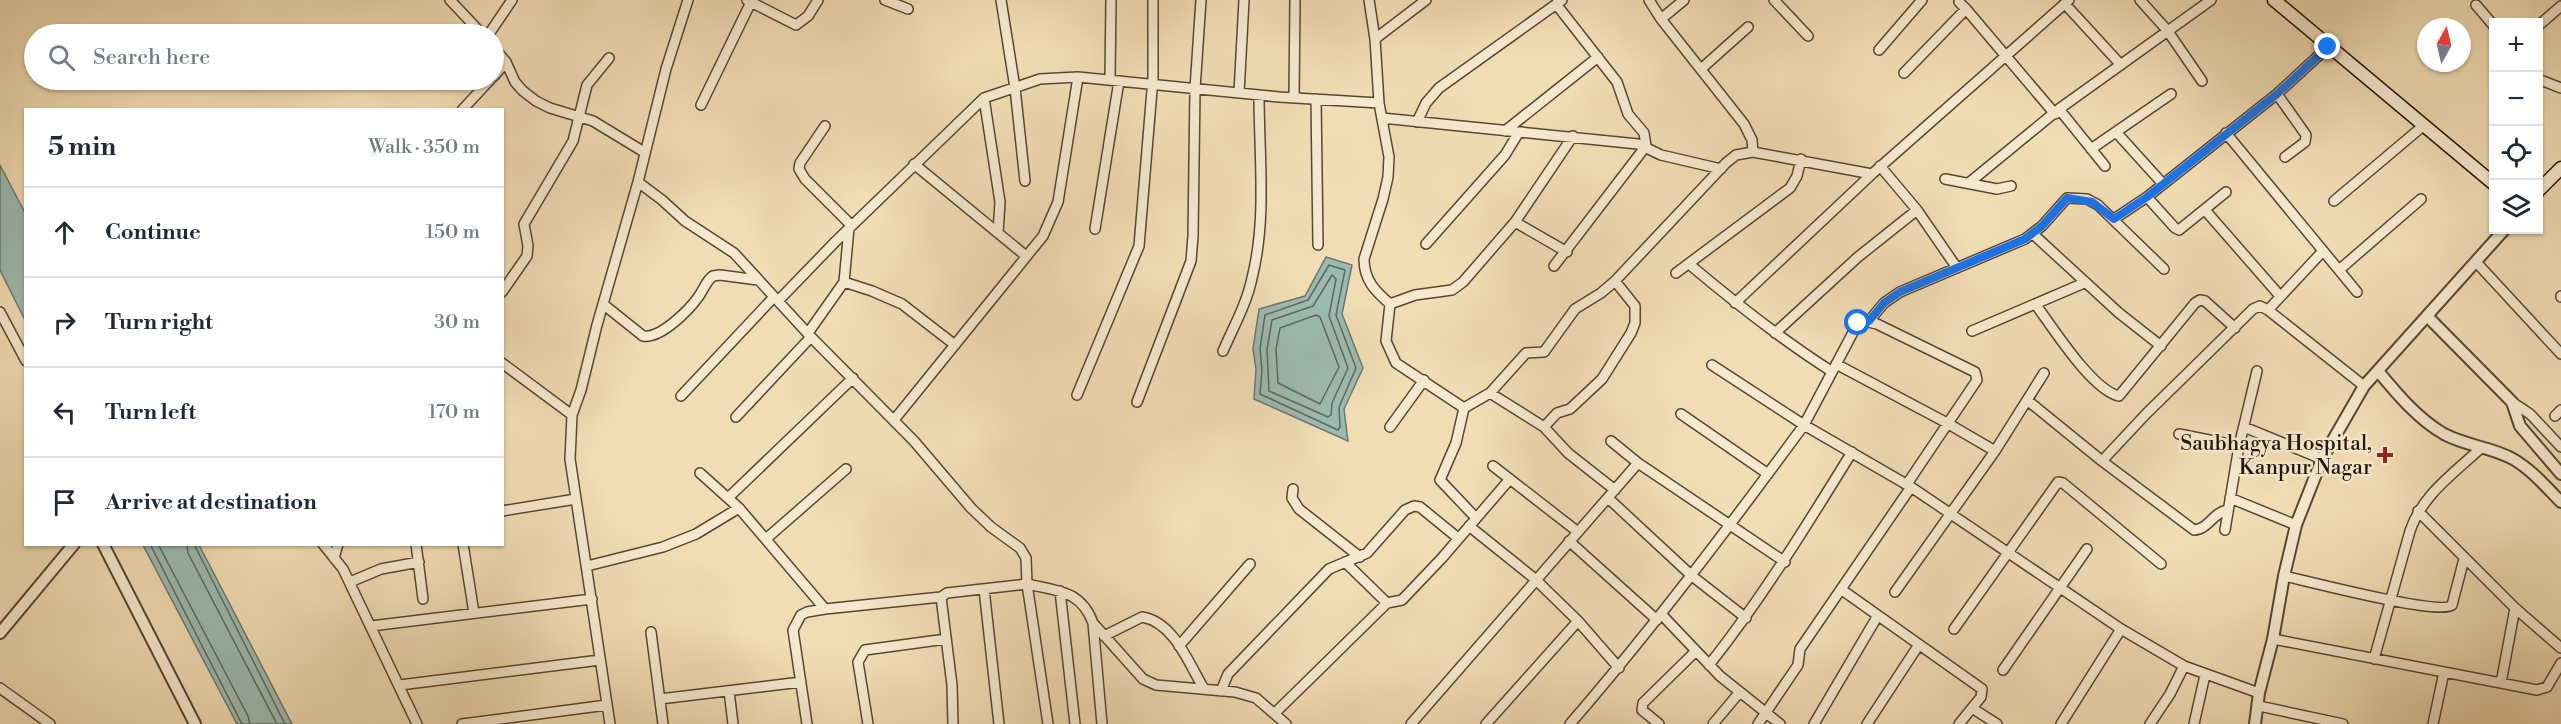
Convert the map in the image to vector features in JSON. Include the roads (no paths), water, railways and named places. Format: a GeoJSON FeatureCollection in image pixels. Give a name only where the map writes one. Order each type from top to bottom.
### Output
{"type":"FeatureCollection","features":[{"type":"Feature","properties":{"kind":"main road"},"geometry":{"type":"LineString","coordinates":[[2274,0],[2489,181]]}},
{"type":"Feature","properties":{"kind":"main road"},"geometry":{"type":"LineString","coordinates":[[2543,186],[2561,168]]}},
{"type":"Feature","properties":{"kind":"street"},"geometry":{"type":"LineString","coordinates":[[450,0],[473,24]]}},
{"type":"Feature","properties":{"kind":"street"},"geometry":{"type":"LineString","coordinates":[[496,24],[512,0]]}},
{"type":"Feature","properties":{"kind":"street"},"geometry":{"type":"LineString","coordinates":[[610,724],[570,459],[572,415],[581,390],[638,182],[666,69],[688,0]]}},
{"type":"Feature","properties":{"kind":"street"},"geometry":{"type":"LineString","coordinates":[[701,105],[749,1],[796,25],[808,16],[818,0]]}},
{"type":"Feature","properties":{"kind":"street"},"geometry":{"type":"LineString","coordinates":[[885,0],[908,9]]}},
{"type":"Feature","properties":{"kind":"street"},"geometry":{"type":"LineString","coordinates":[[1001,0],[1015,88],[1025,181]]}},
{"type":"Feature","properties":{"kind":"street"},"geometry":{"type":"LineString","coordinates":[[1095,229],[1115,81],[1112,0]]}},
{"type":"Feature","properties":{"kind":"street"},"geometry":{"type":"LineString","coordinates":[[1077,395],[1139,246],[1153,84],[1154,0]]}},
{"type":"Feature","properties":{"kind":"street"},"geometry":{"type":"LineString","coordinates":[[1137,402],[1191,261],[1195,89],[1201,0]]}},
{"type":"Feature","properties":{"kind":"street"},"geometry":{"type":"LineString","coordinates":[[1239,93],[1244,0]]}},
{"type":"Feature","properties":{"kind":"street"},"geometry":{"type":"LineString","coordinates":[[1294,98],[1295,0]]}},
{"type":"Feature","properties":{"kind":"street"},"geometry":{"type":"LineString","coordinates":[[1369,0],[1375,39],[1379,103],[1389,157],[1388,177],[1364,259],[1364,271],[1371,284],[1390,304],[1386,340],[1396,363],[1464,408]]}},
{"type":"Feature","properties":{"kind":"street"},"geometry":{"type":"LineString","coordinates":[[1375,39],[1426,0]]}},
{"type":"Feature","properties":{"kind":"street"},"geometry":{"type":"LineString","coordinates":[[1649,0],[1661,19],[1750,132],[1753,152]]}},
{"type":"Feature","properties":{"kind":"street"},"geometry":{"type":"LineString","coordinates":[[1661,19],[1684,0]]}},
{"type":"Feature","properties":{"kind":"street"},"geometry":{"type":"LineString","coordinates":[[1774,0],[1808,36]]}},
{"type":"Feature","properties":{"kind":"street"},"geometry":{"type":"LineString","coordinates":[[1879,50],[1922,0]]}},
{"type":"Feature","properties":{"kind":"street"},"geometry":{"type":"LineString","coordinates":[[2140,0],[2167,30],[2202,81]]}},
{"type":"Feature","properties":{"kind":"street"},"geometry":{"type":"LineString","coordinates":[[1970,182],[2057,111],[2211,0]]}},
{"type":"Feature","properties":{"kind":"street"},"geometry":{"type":"LineString","coordinates":[[1417,122],[1426,103],[1439,88],[1559,2],[1617,82],[1628,114],[1644,133],[1646,146],[1554,266]]}},
{"type":"Feature","properties":{"kind":"street"},"geometry":{"type":"LineString","coordinates":[[1735,303],[1880,166],[2067,2],[2121,64]]}},
{"type":"Feature","properties":{"kind":"street"},"geometry":{"type":"LineString","coordinates":[[1904,73],[1960,3],[2105,166]]}},
{"type":"Feature","properties":{"kind":"street"},"geometry":{"type":"LineString","coordinates":[[2476,5],[2489,21]]}},
{"type":"Feature","properties":{"kind":"street"},"geometry":{"type":"LineString","coordinates":[[2543,22],[2561,6]]}},
{"type":"Feature","properties":{"kind":"street"},"geometry":{"type":"LineString","coordinates":[[1701,69],[1748,27]]}},
{"type":"Feature","properties":{"kind":"street"},"geometry":{"type":"LineString","coordinates":[[2114,219],[2147,197],[2277,94],[2328,47]]}},
{"type":"Feature","properties":{"kind":"street"},"geometry":{"type":"LineString","coordinates":[[1505,131],[1598,57]]}},
{"type":"Feature","properties":{"kind":"street"},"geometry":{"type":"LineString","coordinates":[[504,289],[527,256],[528,246],[524,224],[573,141],[587,85],[609,58]]}},
{"type":"Feature","properties":{"kind":"street"},"geometry":{"type":"LineString","coordinates":[[504,60],[515,82],[530,96],[550,108],[580,116],[644,152]]}},
{"type":"Feature","properties":{"kind":"street"},"geometry":{"type":"LineString","coordinates":[[894,420],[1042,236],[1058,202],[1078,77]]}},
{"type":"Feature","properties":{"kind":"street"},"geometry":{"type":"LineString","coordinates":[[681,396],[776,299],[984,98],[1040,79],[1078,77],[1258,95],[1379,103]]}},
{"type":"Feature","properties":{"kind":"street"},"geometry":{"type":"LineString","coordinates":[[2543,80],[2559,85]]}},
{"type":"Feature","properties":{"kind":"street"},"geometry":{"type":"LineString","coordinates":[[464,108],[481,90]]}},
{"type":"Feature","properties":{"kind":"street"},"geometry":{"type":"LineString","coordinates":[[2091,149],[2171,94]]}},
{"type":"Feature","properties":{"kind":"street"},"geometry":{"type":"LineString","coordinates":[[2277,94],[2306,138],[2305,142],[2284,157]]}},
{"type":"Feature","properties":{"kind":"street"},"geometry":{"type":"LineString","coordinates":[[1223,351],[1252,281],[1257,252],[1260,216],[1258,95]]}},
{"type":"Feature","properties":{"kind":"street"},"geometry":{"type":"LineString","coordinates":[[984,98],[1000,202],[998,233]]}},
{"type":"Feature","properties":{"kind":"street"},"geometry":{"type":"LineString","coordinates":[[1316,99],[1318,245]]}},
{"type":"Feature","properties":{"kind":"street"},"geometry":{"type":"LineString","coordinates":[[1382,118],[1573,136],[1646,146],[1661,155],[1720,169]]}},
{"type":"Feature","properties":{"kind":"street"},"geometry":{"type":"LineString","coordinates":[[736,417],[810,335],[844,282],[850,227],[805,179],[799,169],[800,163],[825,126]]}},
{"type":"Feature","properties":{"kind":"street"},"geometry":{"type":"LineString","coordinates":[[2334,201],[2422,126]]}},
{"type":"Feature","properties":{"kind":"street"},"geometry":{"type":"LineString","coordinates":[[1426,244],[1505,154],[1519,132]]}},
{"type":"Feature","properties":{"kind":"street"},"geometry":{"type":"LineString","coordinates":[[2116,132],[2163,184]]}},
{"type":"Feature","properties":{"kind":"street"},"geometry":{"type":"LineString","coordinates":[[2226,133],[2357,292]]}},
{"type":"Feature","properties":{"kind":"street"},"geometry":{"type":"LineString","coordinates":[[1390,304],[1415,295],[1452,290],[1463,282],[1515,222],[1573,136]]}},
{"type":"Feature","properties":{"kind":"street"},"geometry":{"type":"LineString","coordinates":[[1476,518],[1440,480],[1456,442],[1464,408],[1490,393],[1526,353],[1544,352],[1575,309],[1601,293],[1615,281],[1720,169],[1736,155],[1753,152],[1801,159],[1872,174]]}},
{"type":"Feature","properties":{"kind":"street"},"geometry":{"type":"LineString","coordinates":[[1676,273],[1790,188],[1794,184],[1801,159]]}},
{"type":"Feature","properties":{"kind":"street"},"geometry":{"type":"LineString","coordinates":[[914,164],[1026,256]]}},
{"type":"Feature","properties":{"kind":"street"},"geometry":{"type":"LineString","coordinates":[[1880,166],[1917,210],[1957,268]]}},
{"type":"Feature","properties":{"kind":"street"},"geometry":{"type":"LineString","coordinates":[[1945,179],[1997,189],[2011,186]]}},
{"type":"Feature","properties":{"kind":"street"},"geometry":{"type":"LineString","coordinates":[[638,182],[685,221],[734,253],[810,335],[894,420],[971,508],[991,527],[1020,548],[1026,558],[1027,584],[1048,724]]}},
{"type":"Feature","properties":{"kind":"street"},"geometry":{"type":"LineString","coordinates":[[2147,197],[2179,230],[2226,192]]}},
{"type":"Feature","properties":{"kind":"street"},"geometry":{"type":"LineString","coordinates":[[1869,321],[1892,296],[2033,234],[2067,198],[2092,202],[2114,219],[2164,269]]}},
{"type":"Feature","properties":{"kind":"street"},"geometry":{"type":"LineString","coordinates":[[2339,270],[2421,199]]}},
{"type":"Feature","properties":{"kind":"street"},"geometry":{"type":"LineString","coordinates":[[1775,333],[1858,257],[1917,210]]}},
{"type":"Feature","properties":{"kind":"street"},"geometry":{"type":"LineString","coordinates":[[2205,210],[2280,296]]}},
{"type":"Feature","properties":{"kind":"street"},"geometry":{"type":"LineString","coordinates":[[1515,222],[1567,252]]}},
{"type":"Feature","properties":{"kind":"street"},"geometry":{"type":"LineString","coordinates":[[2033,234],[2084,283],[2161,346]]}},
{"type":"Feature","properties":{"kind":"street"},"geometry":{"type":"LineString","coordinates":[[2255,724],[2259,693],[2274,639],[2284,576],[2296,525],[2322,459],[2364,386],[2500,234]]}},
{"type":"Feature","properties":{"kind":"street"},"geometry":{"type":"LineString","coordinates":[[2268,309],[2323,252]]}},
{"type":"Feature","properties":{"kind":"street"},"geometry":{"type":"LineString","coordinates":[[2476,262],[2561,354]]}},
{"type":"Feature","properties":{"kind":"street"},"geometry":{"type":"LineString","coordinates":[[1689,264],[1775,333],[1833,367],[1947,423],[1995,451]]}},
{"type":"Feature","properties":{"kind":"street"},"geometry":{"type":"LineString","coordinates":[[603,304],[643,336],[649,337],[664,330],[678,318],[699,297],[713,276],[758,280]]}},
{"type":"Feature","properties":{"kind":"street"},"geometry":{"type":"LineString","coordinates":[[1545,427],[1557,413],[1570,409],[1602,379],[1631,333],[1635,323],[1635,306],[1615,281]]}},
{"type":"Feature","properties":{"kind":"street"},"geometry":{"type":"LineString","coordinates":[[844,282],[902,304],[955,345]]}},
{"type":"Feature","properties":{"kind":"street"},"geometry":{"type":"LineString","coordinates":[[1972,331],[2084,283]]}},
{"type":"Feature","properties":{"kind":"street"},"geometry":{"type":"LineString","coordinates":[[2036,305],[2085,371],[2115,395],[2123,395],[2200,300],[2205,301],[2235,328]]}},
{"type":"Feature","properties":{"kind":"street"},"geometry":{"type":"LineString","coordinates":[[2102,461],[2146,414],[2253,309],[2260,306],[2268,309],[2364,386]]}},
{"type":"Feature","properties":{"kind":"street"},"geometry":{"type":"LineString","coordinates":[[0,312],[24,357]]}},
{"type":"Feature","properties":{"kind":"street"},"geometry":{"type":"LineString","coordinates":[[2427,316],[2512,402],[2530,414],[2561,447]]}},
{"type":"Feature","properties":{"kind":"street"},"geometry":{"type":"LineString","coordinates":[[1569,724],[1619,668],[1731,526],[1804,425],[1858,323],[1869,321],[1977,375],[1977,380],[1947,423],[1842,590],[1800,649],[1798,665],[1758,724]]}},
{"type":"Feature","properties":{"kind":"street"},"geometry":{"type":"LineString","coordinates":[[504,364],[572,415]]}},
{"type":"Feature","properties":{"kind":"street"},"geometry":{"type":"LineString","coordinates":[[1712,365],[1804,425],[1909,485],[2121,629],[2184,666],[2259,693]]}},
{"type":"Feature","properties":{"kind":"street"},"geometry":{"type":"LineString","coordinates":[[2225,530],[2239,446],[2257,370]]}},
{"type":"Feature","properties":{"kind":"street"},"geometry":{"type":"LineString","coordinates":[[2378,371],[2397,395],[2444,434],[2513,460],[2538,479],[2561,502]]}},
{"type":"Feature","properties":{"kind":"street"},"geometry":{"type":"LineString","coordinates":[[1895,592],[1995,451],[2044,373]]}},
{"type":"Feature","properties":{"kind":"street"},"geometry":{"type":"LineString","coordinates":[[729,497],[853,378]]}},
{"type":"Feature","properties":{"kind":"street"},"geometry":{"type":"LineString","coordinates":[[1390,427],[1424,380]]}},
{"type":"Feature","properties":{"kind":"street"},"geometry":{"type":"LineString","coordinates":[[1490,393],[1545,427],[1568,453],[1615,490]]}},
{"type":"Feature","properties":{"kind":"street"},"geometry":{"type":"LineString","coordinates":[[2027,400],[2102,461],[2194,530],[2204,526],[2220,511],[2228,510]]}},
{"type":"Feature","properties":{"kind":"street"},"geometry":{"type":"LineString","coordinates":[[2512,402],[2520,426],[2561,474]]}},
{"type":"Feature","properties":{"kind":"street"},"geometry":{"type":"LineString","coordinates":[[1681,414],[1768,474]]}},
{"type":"Feature","properties":{"kind":"street"},"geometry":{"type":"LineString","coordinates":[[2244,427],[2322,459]]}},
{"type":"Feature","properties":{"kind":"street"},"geometry":{"type":"LineString","coordinates":[[2179,434],[2239,446]]}},
{"type":"Feature","properties":{"kind":"street"},"geometry":{"type":"LineString","coordinates":[[1611,441],[1638,462],[1785,562]]}},
{"type":"Feature","properties":{"kind":"street"},"geometry":{"type":"LineString","coordinates":[[2374,659],[2418,511],[2428,497],[2481,448]]}},
{"type":"Feature","properties":{"kind":"street"},"geometry":{"type":"LineString","coordinates":[[1709,665],[1746,618],[1785,562],[1852,452]]}},
{"type":"Feature","properties":{"kind":"street"},"geometry":{"type":"LineString","coordinates":[[1411,724],[1638,462]]}},
{"type":"Feature","properties":{"kind":"street"},"geometry":{"type":"LineString","coordinates":[[1494,466],[1578,532]]}},
{"type":"Feature","properties":{"kind":"street"},"geometry":{"type":"LineString","coordinates":[[767,538],[846,469]]}},
{"type":"Feature","properties":{"kind":"street"},"geometry":{"type":"LineString","coordinates":[[700,473],[729,497],[767,538],[825,609]]}},
{"type":"Feature","properties":{"kind":"street"},"geometry":{"type":"LineString","coordinates":[[1275,713],[1387,603],[1402,600],[1510,479]]}},
{"type":"Feature","properties":{"kind":"street"},"geometry":{"type":"LineString","coordinates":[[1954,629],[2058,482],[2063,483],[2161,564]]}},
{"type":"Feature","properties":{"kind":"street"},"geometry":{"type":"LineString","coordinates":[[1293,489],[1292,498],[1299,509],[1360,557]]}},
{"type":"Feature","properties":{"kind":"street"},"geometry":{"type":"LineString","coordinates":[[504,511],[576,498]]}},
{"type":"Feature","properties":{"kind":"street"},"geometry":{"type":"LineString","coordinates":[[1608,498],[1692,576],[1746,618]]}},
{"type":"Feature","properties":{"kind":"street"},"geometry":{"type":"LineString","coordinates":[[2230,498],[2296,525]]}},
{"type":"Feature","properties":{"kind":"street"},"geometry":{"type":"LineString","coordinates":[[1221,691],[1228,674],[1329,569],[1367,553],[1405,510],[1414,506],[1420,507],[1458,538]]}},
{"type":"Feature","properties":{"kind":"street"},"geometry":{"type":"LineString","coordinates":[[587,566],[663,547],[696,534],[739,508]]}},
{"type":"Feature","properties":{"kind":"street"},"geometry":{"type":"LineString","coordinates":[[2418,511],[2515,608],[2561,648]]}},
{"type":"Feature","properties":{"kind":"street"},"geometry":{"type":"LineString","coordinates":[[1469,526],[1535,579],[1578,621],[1619,668]]}},
{"type":"Feature","properties":{"kind":"street"},"geometry":{"type":"LineString","coordinates":[[1569,541],[1660,617],[1739,693],[1780,724]]}},
{"type":"Feature","properties":{"kind":"street"},"geometry":{"type":"LineString","coordinates":[[0,633],[72,546]]}},
{"type":"Feature","properties":{"kind":"street"},"geometry":{"type":"LineString","coordinates":[[104,546],[195,724]]}},
{"type":"Feature","properties":{"kind":"street"},"geometry":{"type":"LineString","coordinates":[[324,546],[343,569],[350,582],[417,724]]}},
{"type":"Feature","properties":{"kind":"street"},"geometry":{"type":"LineString","coordinates":[[334,558],[337,546]]}},
{"type":"Feature","properties":{"kind":"street"},"geometry":{"type":"LineString","coordinates":[[416,546],[423,599]]}},
{"type":"Feature","properties":{"kind":"street"},"geometry":{"type":"LineString","coordinates":[[463,546],[474,614]]}},
{"type":"Feature","properties":{"kind":"street"},"geometry":{"type":"LineString","coordinates":[[2003,670],[2087,549]]}},
{"type":"Feature","properties":{"kind":"street"},"geometry":{"type":"LineString","coordinates":[[2284,576],[2390,600],[2449,608],[2452,605],[2464,559]]}},
{"type":"Feature","properties":{"kind":"street"},"geometry":{"type":"LineString","coordinates":[[350,582],[381,569],[419,562]]}},
{"type":"Feature","properties":{"kind":"street"},"geometry":{"type":"LineString","coordinates":[[1345,562],[1387,603]]}},
{"type":"Feature","properties":{"kind":"street"},"geometry":{"type":"LineString","coordinates":[[1179,646],[1250,564]]}},
{"type":"Feature","properties":{"kind":"street"},"geometry":{"type":"LineString","coordinates":[[807,724],[793,630],[801,615],[825,609],[941,597],[947,593],[1027,584],[1060,591],[1079,600],[1088,610],[1093,624],[1102,724]]}},
{"type":"Feature","properties":{"kind":"street"},"geometry":{"type":"LineString","coordinates":[[984,589],[999,724]]}},
{"type":"Feature","properties":{"kind":"street"},"geometry":{"type":"LineString","coordinates":[[1842,590],[1918,646],[1982,689],[1981,698],[1959,724]]}},
{"type":"Feature","properties":{"kind":"street"},"geometry":{"type":"LineString","coordinates":[[1060,591],[1075,724]]}},
{"type":"Feature","properties":{"kind":"street"},"geometry":{"type":"LineString","coordinates":[[941,597],[952,685],[953,724]]}},
{"type":"Feature","properties":{"kind":"street"},"geometry":{"type":"LineString","coordinates":[[371,626],[592,599]]}},
{"type":"Feature","properties":{"kind":"street"},"geometry":{"type":"LineString","coordinates":[[2501,683],[2515,608]]}},
{"type":"Feature","properties":{"kind":"street"},"geometry":{"type":"LineString","coordinates":[[1104,636],[1142,617],[1159,621],[1179,646],[1204,689]]}},
{"type":"Feature","properties":{"kind":"street"},"geometry":{"type":"LineString","coordinates":[[1814,724],[1877,617]]}},
{"type":"Feature","properties":{"kind":"street"},"geometry":{"type":"LineString","coordinates":[[1486,724],[1578,621]]}},
{"type":"Feature","properties":{"kind":"street"},"geometry":{"type":"LineString","coordinates":[[1093,624],[1143,679],[1156,685],[1235,692],[1256,698],[1286,724]]}},
{"type":"Feature","properties":{"kind":"street"},"geometry":{"type":"LineString","coordinates":[[2061,724],[2121,629]]}},
{"type":"Feature","properties":{"kind":"street"},"geometry":{"type":"LineString","coordinates":[[651,632],[663,724]]}},
{"type":"Feature","properties":{"kind":"street"},"geometry":{"type":"LineString","coordinates":[[868,724],[858,662],[861,653],[865,650],[946,639]]}},
{"type":"Feature","properties":{"kind":"street"},"geometry":{"type":"LineString","coordinates":[[2274,639],[2544,690],[2561,663]]}},
{"type":"Feature","properties":{"kind":"street"},"geometry":{"type":"LineString","coordinates":[[1867,724],[1918,646]]}},
{"type":"Feature","properties":{"kind":"street"},"geometry":{"type":"LineString","coordinates":[[1659,724],[1642,710],[1643,703],[1696,651]]}},
{"type":"Feature","properties":{"kind":"street"},"geometry":{"type":"LineString","coordinates":[[400,685],[600,660]]}},
{"type":"Feature","properties":{"kind":"street"},"geometry":{"type":"LineString","coordinates":[[2150,724],[2170,694],[2184,666]]}},
{"type":"Feature","properties":{"kind":"street"},"geometry":{"type":"LineString","coordinates":[[2433,724],[2444,672]]}},
{"type":"Feature","properties":{"kind":"street"},"geometry":{"type":"LineString","coordinates":[[2194,724],[2205,675]]}},
{"type":"Feature","properties":{"kind":"street"},"geometry":{"type":"LineString","coordinates":[[660,699],[801,682]]}},
{"type":"Feature","properties":{"kind":"street"},"geometry":{"type":"LineString","coordinates":[[0,688],[50,724]]}},
{"type":"Feature","properties":{"kind":"street"},"geometry":{"type":"LineString","coordinates":[[729,691],[733,724]]}},
{"type":"Feature","properties":{"kind":"street"},"geometry":{"type":"LineString","coordinates":[[1713,724],[1739,693]]}},
{"type":"Feature","properties":{"kind":"street"},"geometry":{"type":"LineString","coordinates":[[462,724],[607,705]]}},
{"type":"Feature","properties":{"kind":"street"},"geometry":{"type":"LineString","coordinates":[[2259,706],[2343,724]]}},
{"type":"Feature","properties":{"kind":"street"},"geometry":{"type":"LineString","coordinates":[[1972,708],[1997,724]]}},
{"type":"Feature","properties":{"kind":"street"},"geometry":{"type":"LineString","coordinates":[[543,714],[544,724]]}},
{"type":"Feature","properties":{"kind":"water"},"geometry":{"type":"Polygon","coordinates":[[[0,165],[24,211],[24,318],[0,270],[0,165]]]}},
{"type":"Feature","properties":{"kind":"water"},"geometry":{"type":"Polygon","coordinates":[[[1326,257],[1352,265],[1342,314],[1363,368],[1344,409],[1348,441],[1254,399],[1256,369],[1253,349],[1259,309],[1305,296],[1326,257]]]}},
{"type":"Feature","properties":{"kind":"water"},"geometry":{"type":"Polygon","coordinates":[[[144,546],[200,546],[292,724],[237,724],[144,546]]]}},
{"type":"Feature","properties":{"kind":"place","name":"Saubhagya Hospital, Kanpur Nagar"},"geometry":{"type":"Point","coordinates":[2385,455]}}]}
